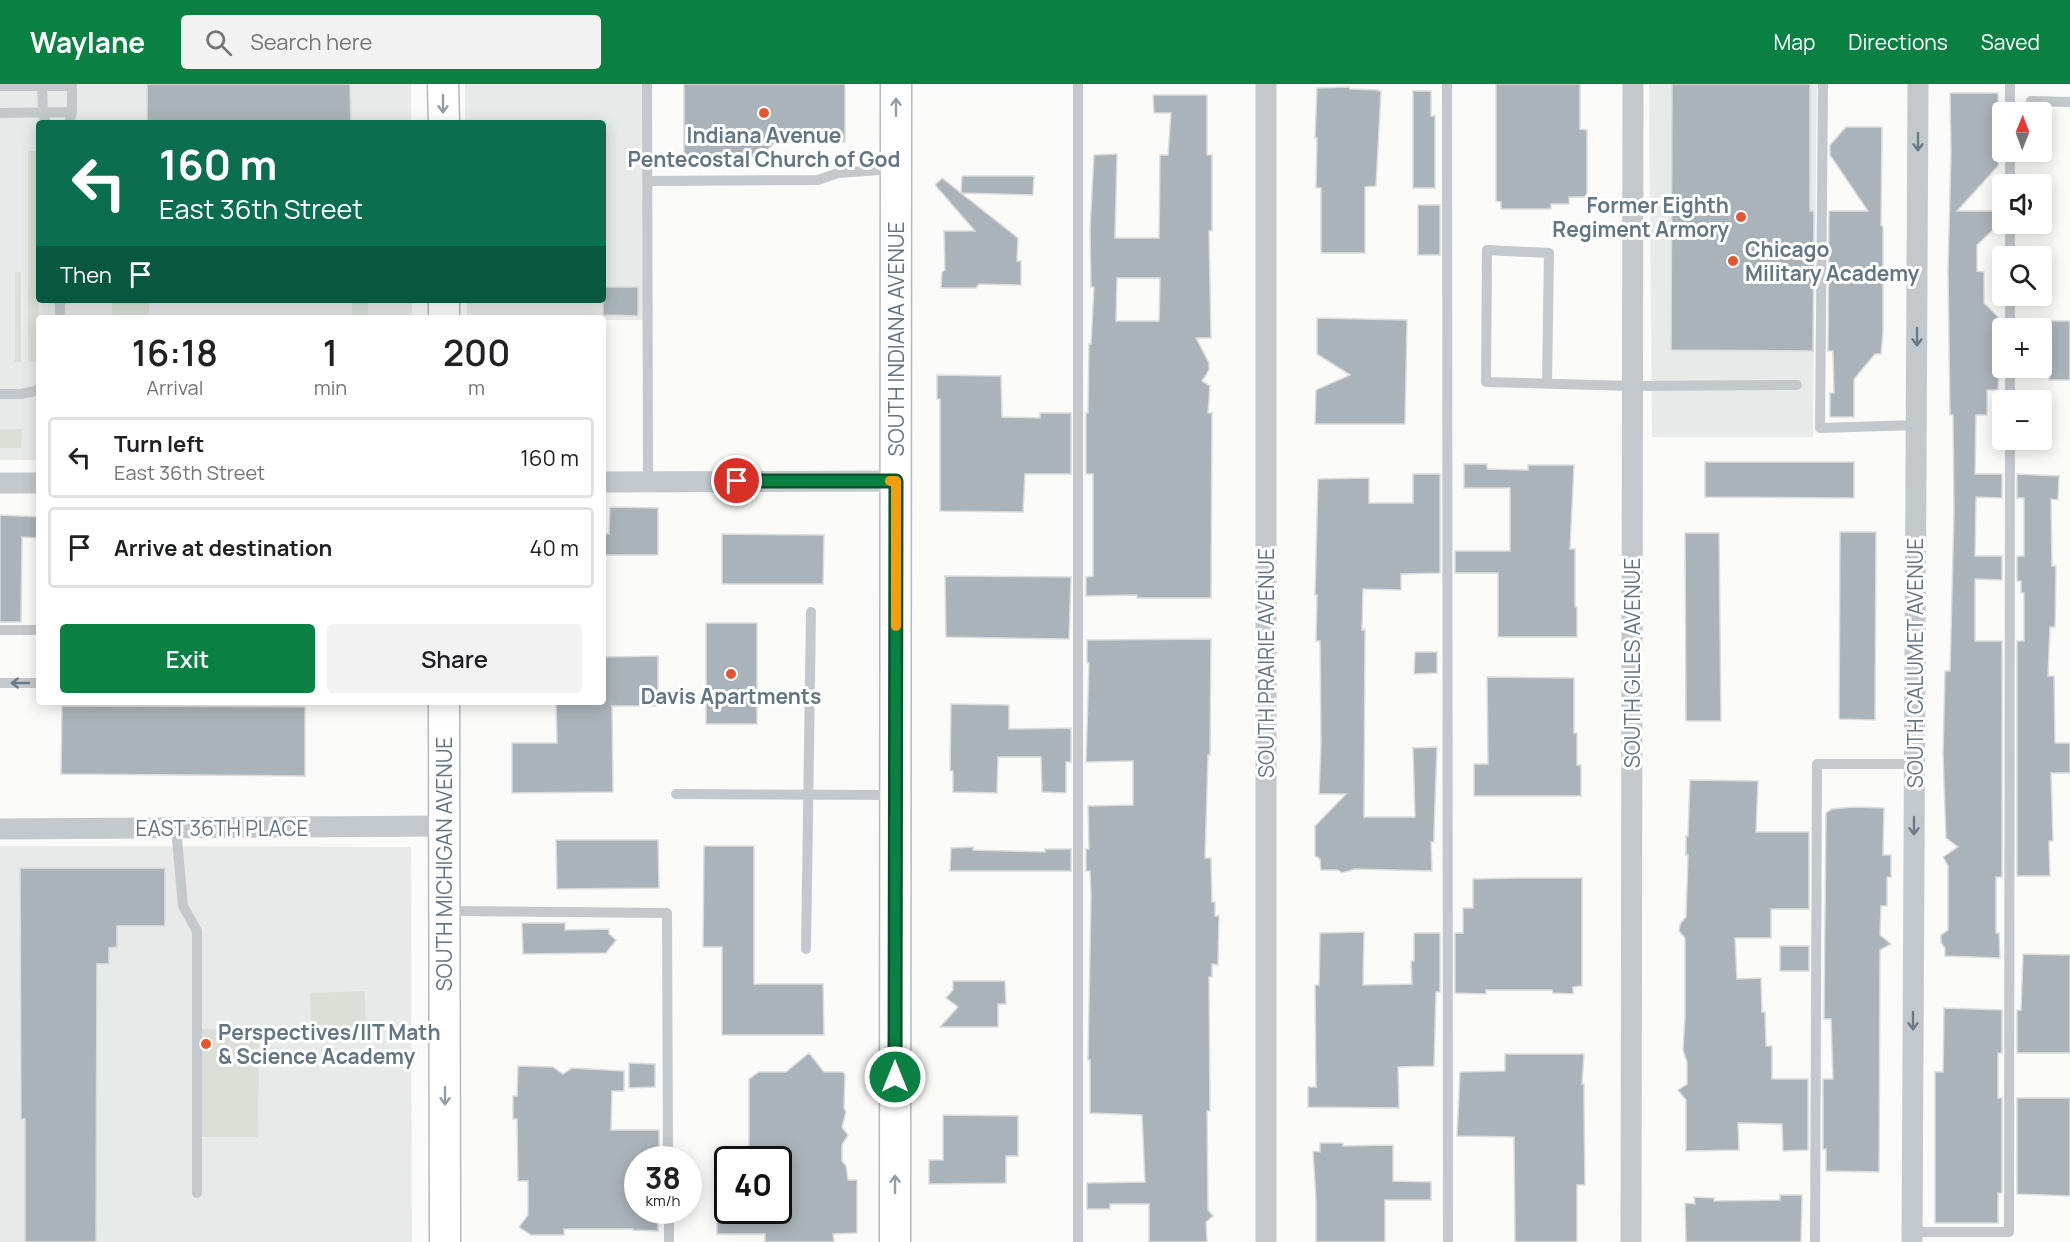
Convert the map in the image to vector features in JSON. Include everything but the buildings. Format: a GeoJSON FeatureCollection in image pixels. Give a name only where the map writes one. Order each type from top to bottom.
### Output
{"type":"FeatureCollection","features":[{"type":"Feature","properties":{"kind":"street"},"geometry":{"type":"LineString","coordinates":[[443,84],[444,120]]}},
{"type":"Feature","properties":{"kind":"street","name":"SOUTH INDIANA AVENUE"},"geometry":{"type":"LineString","coordinates":[[895,1242],[896,84]]}},
{"type":"Feature","properties":{"kind":"street","name":"SOUTH PRAIRIE AVENUE"},"geometry":{"type":"LineString","coordinates":[[1266,84],[1266,1242]]}},
{"type":"Feature","properties":{"kind":"street","name":"SOUTH GILES AVENUE"},"geometry":{"type":"LineString","coordinates":[[1631,1242],[1633,84]]}},
{"type":"Feature","properties":{"kind":"street","name":"SOUTH CALUMET AVENUE"},"geometry":{"type":"LineString","coordinates":[[1912,1237],[1918,84]]}},
{"type":"Feature","properties":{"kind":"street"},"geometry":{"type":"LineString","coordinates":[[606,482],[896,481]]}},
{"type":"Feature","properties":{"kind":"street"},"geometry":{"type":"LineString","coordinates":[[0,483],[36,483]]}},
{"type":"Feature","properties":{"kind":"street","name":"SOUTH MICHIGAN AVENUE"},"geometry":{"type":"LineString","coordinates":[[444,705],[445,1242]]}},
{"type":"Feature","properties":{"kind":"street","name":"EAST 36TH PLACE"},"geometry":{"type":"LineString","coordinates":[[0,829],[444,826]]}},
{"type":"Feature","properties":{"kind":"lane"},"geometry":{"type":"LineString","coordinates":[[647,84],[648,482]]}},
{"type":"Feature","properties":{"kind":"lane"},"geometry":{"type":"LineString","coordinates":[[1078,84],[1078,1242]]}},
{"type":"Feature","properties":{"kind":"lane"},"geometry":{"type":"LineString","coordinates":[[1447,84],[1448,1242]]}},
{"type":"Feature","properties":{"kind":"lane"},"geometry":{"type":"LineString","coordinates":[[1823,84],[1820,428],[1917,425]]}},
{"type":"Feature","properties":{"kind":"lane"},"geometry":{"type":"LineString","coordinates":[[2010,84],[2010,102]]}},
{"type":"Feature","properties":{"kind":"lane"},"geometry":{"type":"LineString","coordinates":[[42,85],[44,118]]}},
{"type":"Feature","properties":{"kind":"lane"},"geometry":{"type":"LineString","coordinates":[[0,86],[72,85],[70,118],[44,118],[0,113]]}},
{"type":"Feature","properties":{"kind":"lane"},"geometry":{"type":"LineString","coordinates":[[2031,101],[2070,102]]}},
{"type":"Feature","properties":{"kind":"lane"},"geometry":{"type":"LineString","coordinates":[[647,181],[818,180],[838,172],[897,169]]}},
{"type":"Feature","properties":{"kind":"lane"},"geometry":{"type":"LineString","coordinates":[[1547,384],[1549,252],[1487,250],[1486,382],[1547,384],[1632,386],[1797,385]]}},
{"type":"Feature","properties":{"kind":"lane"},"geometry":{"type":"LineString","coordinates":[[0,394],[21,394],[36,391]]}},
{"type":"Feature","properties":{"kind":"lane"},"geometry":{"type":"LineString","coordinates":[[1912,1237],[2009,1232],[2010,450]]}},
{"type":"Feature","properties":{"kind":"lane"},"geometry":{"type":"LineString","coordinates":[[806,949],[811,612]]}},
{"type":"Feature","properties":{"kind":"lane"},"geometry":{"type":"LineString","coordinates":[[0,630],[36,630]]}},
{"type":"Feature","properties":{"kind":"lane"},"geometry":{"type":"LineString","coordinates":[[0,683],[36,683]]}},
{"type":"Feature","properties":{"kind":"lane"},"geometry":{"type":"LineString","coordinates":[[1815,1242],[1817,764],[1914,764]]}},
{"type":"Feature","properties":{"kind":"lane"},"geometry":{"type":"LineString","coordinates":[[676,794],[896,795]]}},
{"type":"Feature","properties":{"kind":"lane"},"geometry":{"type":"LineString","coordinates":[[176,828],[183,906],[197,931],[197,1193]]}},
{"type":"Feature","properties":{"kind":"lane"},"geometry":{"type":"LineString","coordinates":[[444,911],[667,913],[668,1146]]}},
{"type":"Feature","properties":{"kind":"lane"},"geometry":{"type":"LineString","coordinates":[[669,1224],[669,1242]]}},
{"type":"Feature","properties":{"kind":"shaded area"},"geometry":{"type":"Polygon","coordinates":[[[0,84],[411,84],[411,120],[36,120],[36,303],[412,303],[412,315],[36,315],[36,460],[0,460],[0,84]]]}},
{"type":"Feature","properties":{"kind":"shaded area"},"geometry":{"type":"Polygon","coordinates":[[[465,84],[647,84],[647,320],[606,320],[606,315],[467,315],[467,303],[606,303],[606,120],[465,120],[465,84]]]}},
{"type":"Feature","properties":{"kind":"shaded area","name":"Chicago Military Academy"},"geometry":{"type":"Polygon","coordinates":[[[1649,84],[1817,84],[1813,437],[1652,437],[1649,84]]]}},
{"type":"Feature","properties":{"kind":"shaded area"},"geometry":{"type":"Polygon","coordinates":[[[28,151],[36,151],[36,303],[38,303],[38,315],[36,315],[36,362],[28,362],[28,151]]]}},
{"type":"Feature","properties":{"kind":"shaded area"},"geometry":{"type":"Polygon","coordinates":[[[15,272],[21,272],[21,362],[15,362],[15,272]]]}},
{"type":"Feature","properties":{"kind":"shaded area"},"geometry":{"type":"Polygon","coordinates":[[[112,303],[149,303],[149,315],[112,315],[112,303]]]}},
{"type":"Feature","properties":{"kind":"shaded area"},"geometry":{"type":"Polygon","coordinates":[[[352,303],[368,303],[368,315],[352,315],[352,303]]]}},
{"type":"Feature","properties":{"kind":"shaded area"},"geometry":{"type":"Polygon","coordinates":[[[0,429],[22,429],[21,448],[0,448],[0,429]]]}},
{"type":"Feature","properties":{"kind":"shaded area","name":"Perspectives/IIT Math & Science Academy"},"geometry":{"type":"Polygon","coordinates":[[[0,846],[411,847],[412,1242],[0,1242],[0,846]]]}},
{"type":"Feature","properties":{"kind":"shaded area"},"geometry":{"type":"Polygon","coordinates":[[[365,991],[366,1039],[312,1040],[310,993],[365,991]]]}},
{"type":"Feature","properties":{"kind":"shaded area"},"geometry":{"type":"Polygon","coordinates":[[[202,1029],[259,1030],[258,1137],[202,1137],[202,1029]]]}},
{"type":"Feature","properties":{"kind":"slow traffic"},"geometry":{"type":"LineString","coordinates":[[890,481],[896,481],[896,626]]}},
{"type":"Feature","properties":{"kind":"place","name":"Indiana Avenue Pentecostal Church of God"},"geometry":{"type":"Point","coordinates":[764,113]}},
{"type":"Feature","properties":{"kind":"place","name":"Former Eighth Regiment Armory"},"geometry":{"type":"Point","coordinates":[1741,217]}},
{"type":"Feature","properties":{"kind":"place","name":"Chicago Military Academy"},"geometry":{"type":"Point","coordinates":[1733,261]}},
{"type":"Feature","properties":{"kind":"place","name":"Davis Apartments"},"geometry":{"type":"Point","coordinates":[731,674]}},
{"type":"Feature","properties":{"kind":"place","name":"Perspectives/IIT Math & Science Academy"},"geometry":{"type":"Point","coordinates":[206,1044]}},
{"type":"Feature","properties":{"kind":"route"},"geometry":{"type":"LineString","coordinates":[[737,481],[896,481],[895,1077]]}}]}
